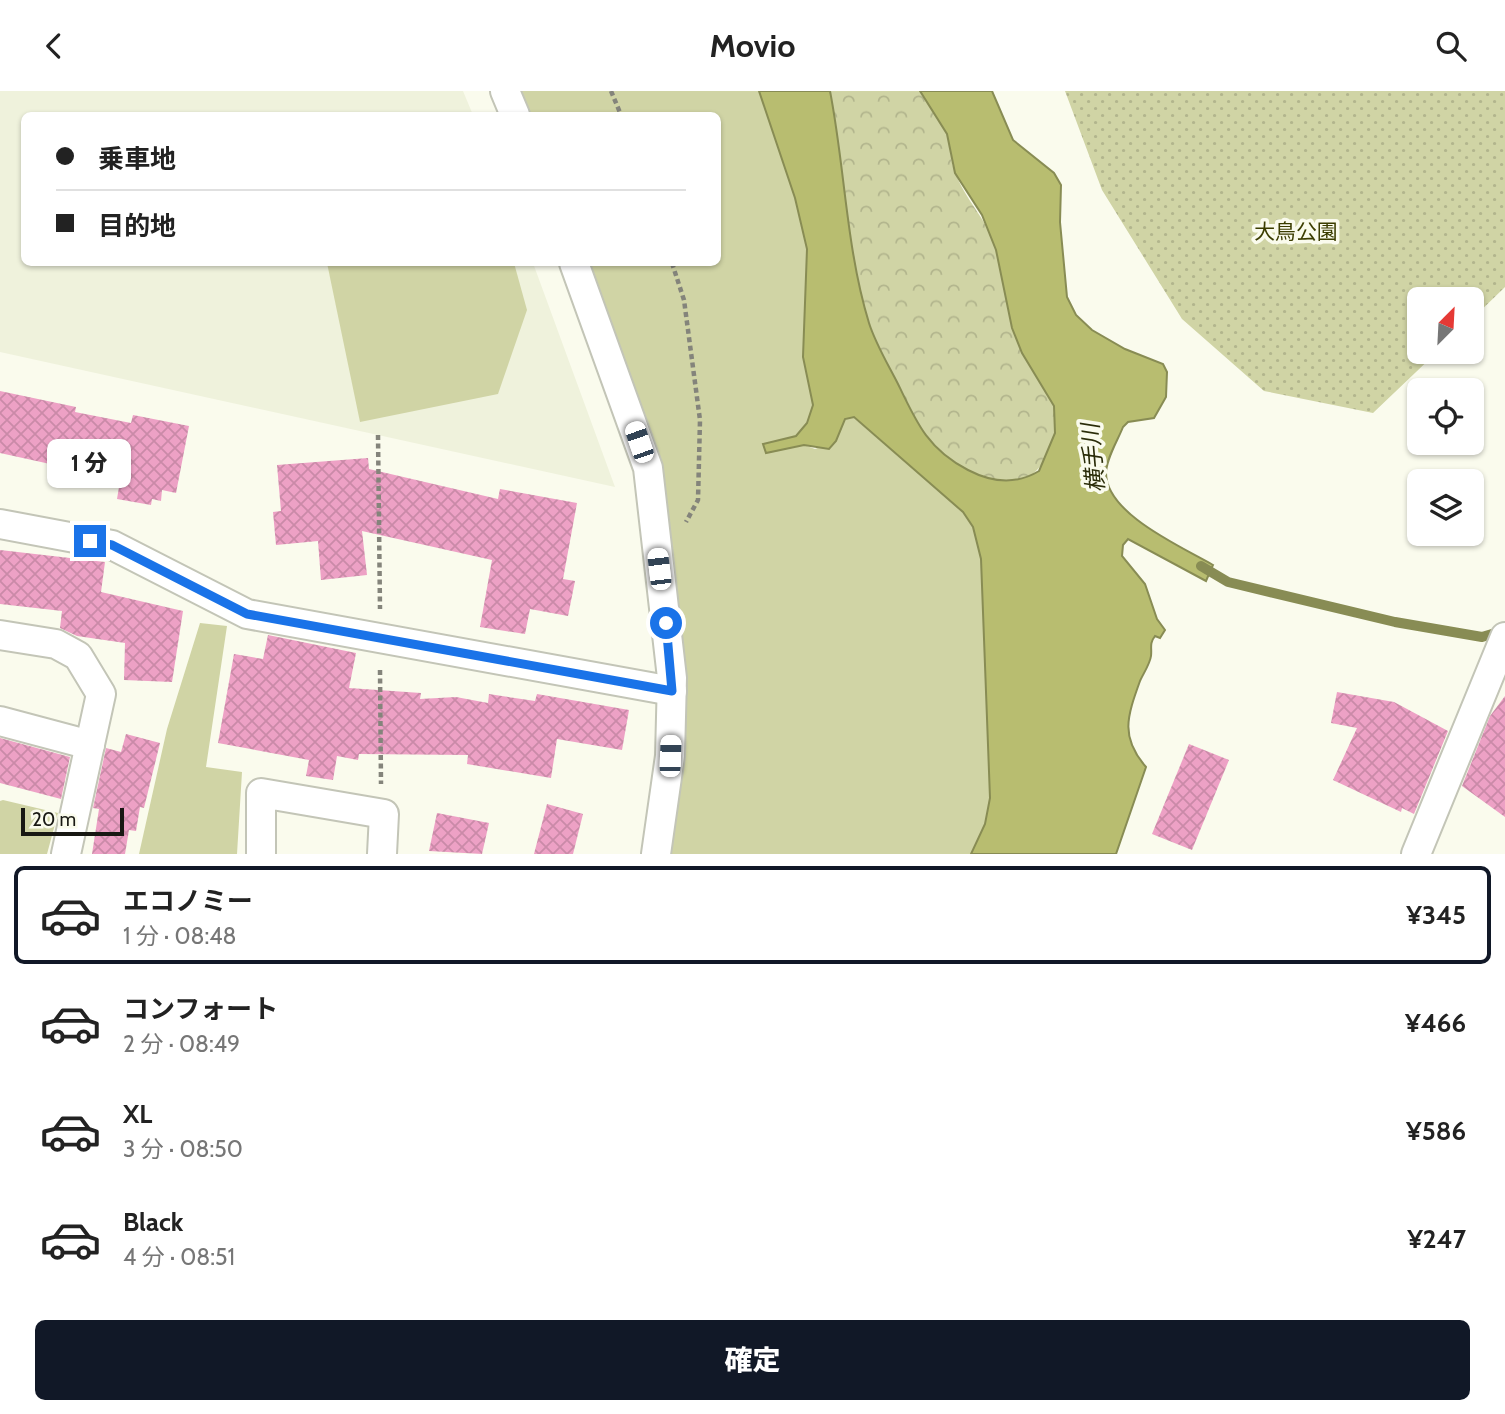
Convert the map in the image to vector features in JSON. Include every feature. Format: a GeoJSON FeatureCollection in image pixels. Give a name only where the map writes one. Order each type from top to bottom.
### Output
{"type":"FeatureCollection","features":[{"type":"Feature","properties":{"kind":"street"},"geometry":{"type":"LineString","coordinates":[[505,91],[514,112]]}},
{"type":"Feature","properties":{"kind":"street"},"geometry":{"type":"LineString","coordinates":[[575,266],[648,468],[672,691],[670,756],[656,854]]}},
{"type":"Feature","properties":{"kind":"street"},"geometry":{"type":"LineString","coordinates":[[0,524],[112,545],[247,614],[672,691]]}},
{"type":"Feature","properties":{"kind":"street"},"geometry":{"type":"LineString","coordinates":[[0,635],[56,644],[78,656],[101,694],[66,854]]}},
{"type":"Feature","properties":{"kind":"street"},"geometry":{"type":"LineString","coordinates":[[1416,854],[1498,673],[1505,637]]}},
{"type":"Feature","properties":{"kind":"street"},"geometry":{"type":"LineString","coordinates":[[0,721],[90,745]]}},
{"type":"Feature","properties":{"kind":"street"},"geometry":{"type":"LineString","coordinates":[[261,854],[261,793],[384,814],[382,854]]}},
{"type":"Feature","properties":{"kind":"path"},"geometry":{"type":"LineString","coordinates":[[611,91],[620,112]]}},
{"type":"Feature","properties":{"kind":"path"},"geometry":{"type":"LineString","coordinates":[[656,541],[685,524],[698,500],[699,420],[684,300],[673,266]]}},
{"type":"Feature","properties":{"kind":"shaded area"},"geometry":{"type":"Polygon","coordinates":[[[0,91],[463,91],[472,112],[21,112],[21,266],[534,266],[615,487],[0,352],[0,91]]]}},
{"type":"Feature","properties":{"kind":"green space"},"geometry":{"type":"Polygon","coordinates":[[[505,91],[758,91],[763,97],[795,198],[807,249],[803,357],[813,405],[807,423],[796,436],[763,444],[767,453],[804,445],[815,449],[836,441],[845,419],[853,417],[963,512],[973,527],[981,559],[990,798],[985,824],[971,854],[655,854],[672,691],[648,468],[575,266],[721,266],[721,112],[514,112],[505,91]]]}},
{"type":"Feature","properties":{"kind":"green space"},"geometry":{"type":"Polygon","coordinates":[[[830,91],[920,91],[943,124],[948,136],[953,168],[997,251],[1017,341],[1053,404],[1056,423],[1051,446],[1039,468],[1028,477],[1015,481],[992,479],[958,464],[927,437],[906,401],[876,341],[862,298],[850,240],[830,91]]]}},
{"type":"Feature","properties":{"kind":"green space","name":"大鳥公園"},"geometry":{"type":"Polygon","coordinates":[[[1065,91],[1505,91],[1505,287],[1484,307],[1484,287],[1407,287],[1407,364],[1424,364],[1373,413],[1264,391],[1182,319],[1102,190],[1065,91]]]}},
{"type":"Feature","properties":{"kind":"green space"},"geometry":{"type":"Polygon","coordinates":[[[328,266],[515,266],[527,310],[498,394],[360,422],[328,266]]]}},
{"type":"Feature","properties":{"kind":"green space"},"geometry":{"type":"Polygon","coordinates":[[[200,623],[227,626],[206,767],[242,772],[237,854],[139,854],[167,729],[200,623]]]}},
{"type":"Feature","properties":{"kind":"green space"},"geometry":{"type":"Polygon","coordinates":[[[0,801],[58,813],[47,854],[0,854],[0,801]]]}},
{"type":"Feature","properties":{"kind":"water","name":"横手川"},"geometry":{"type":"Polygon","coordinates":[[[759,91],[830,91],[855,266],[869,323],[918,424],[943,454],[968,470],[995,479],[1012,480],[1030,475],[1039,471],[1055,433],[1054,406],[1022,353],[1012,328],[996,250],[982,215],[955,173],[947,134],[920,91],[992,91],[1013,140],[1054,173],[1061,185],[1060,222],[1067,297],[1076,315],[1092,330],[1125,349],[1163,364],[1167,372],[1166,397],[1154,418],[1128,422],[1123,427],[1107,468],[1109,488],[1118,502],[1148,528],[1213,565],[1206,581],[1128,539],[1123,545],[1122,556],[1145,584],[1157,619],[1165,630],[1160,638],[1155,636],[1152,641],[1150,659],[1129,716],[1132,746],[1146,767],[1116,854],[971,854],[985,824],[990,798],[981,559],[973,527],[963,512],[854,417],[845,419],[836,441],[829,449],[804,445],[766,453],[763,444],[796,436],[807,423],[813,405],[803,357],[807,249],[795,198],[759,91]]]}},
{"type":"Feature","properties":{"kind":"building"},"geometry":{"type":"Polygon","coordinates":[[[0,391],[76,407],[75,412],[131,423],[133,415],[189,426],[176,493],[162,490],[161,501],[152,499],[151,505],[117,499],[119,487],[78,480],[82,471],[0,453],[0,391]]]}},
{"type":"Feature","properties":{"kind":"building"},"geometry":{"type":"Polygon","coordinates":[[[368,458],[369,469],[498,499],[500,489],[577,503],[563,579],[575,581],[568,616],[530,609],[525,634],[480,627],[492,560],[362,531],[367,575],[321,580],[318,541],[276,545],[273,512],[281,511],[277,465],[368,458]]]}},
{"type":"Feature","properties":{"kind":"building"},"geometry":{"type":"Polygon","coordinates":[[[0,550],[105,562],[101,592],[183,611],[172,682],[124,680],[125,643],[77,636],[60,628],[62,611],[0,604],[0,550]]]}},
{"type":"Feature","properties":{"kind":"building"},"geometry":{"type":"Polygon","coordinates":[[[268,635],[356,653],[349,688],[421,693],[420,699],[456,697],[488,703],[489,694],[535,701],[537,694],[629,710],[622,750],[557,739],[551,778],[467,764],[468,755],[359,754],[358,760],[337,756],[333,780],[306,776],[309,760],[218,743],[234,654],[263,659],[268,635]]]}},
{"type":"Feature","properties":{"kind":"building"},"geometry":{"type":"Polygon","coordinates":[[[1337,692],[1394,702],[1448,731],[1414,814],[1402,808],[1401,812],[1333,780],[1357,728],[1331,723],[1337,692]]]}},
{"type":"Feature","properties":{"kind":"building"},"geometry":{"type":"Polygon","coordinates":[[[1505,696],[1505,817],[1462,786],[1490,716],[1505,696]]]}},
{"type":"Feature","properties":{"kind":"building"},"geometry":{"type":"Polygon","coordinates":[[[126,734],[160,743],[144,808],[140,807],[136,831],[129,830],[125,854],[92,854],[99,809],[93,808],[106,748],[121,752],[126,734]]]}},
{"type":"Feature","properties":{"kind":"building"},"geometry":{"type":"Polygon","coordinates":[[[0,738],[70,757],[61,799],[0,783],[0,738]]]}},
{"type":"Feature","properties":{"kind":"building"},"geometry":{"type":"Polygon","coordinates":[[[1189,744],[1229,760],[1192,850],[1152,834],[1189,744]]]}},
{"type":"Feature","properties":{"kind":"building"},"geometry":{"type":"Polygon","coordinates":[[[547,804],[583,814],[573,854],[534,854],[547,804]]]}},
{"type":"Feature","properties":{"kind":"building"},"geometry":{"type":"Polygon","coordinates":[[[437,813],[489,823],[482,854],[429,851],[437,813]]]}},
{"type":"Feature","properties":{"kind":"waterway"},"geometry":{"type":"LineString","coordinates":[[1201,566],[1228,582],[1395,622],[1482,637],[1502,631]]}},
{"type":"Feature","properties":{"kind":"route"},"geometry":{"type":"LineString","coordinates":[[90,541],[112,545],[247,614],[672,691],[666,623]]}}]}
